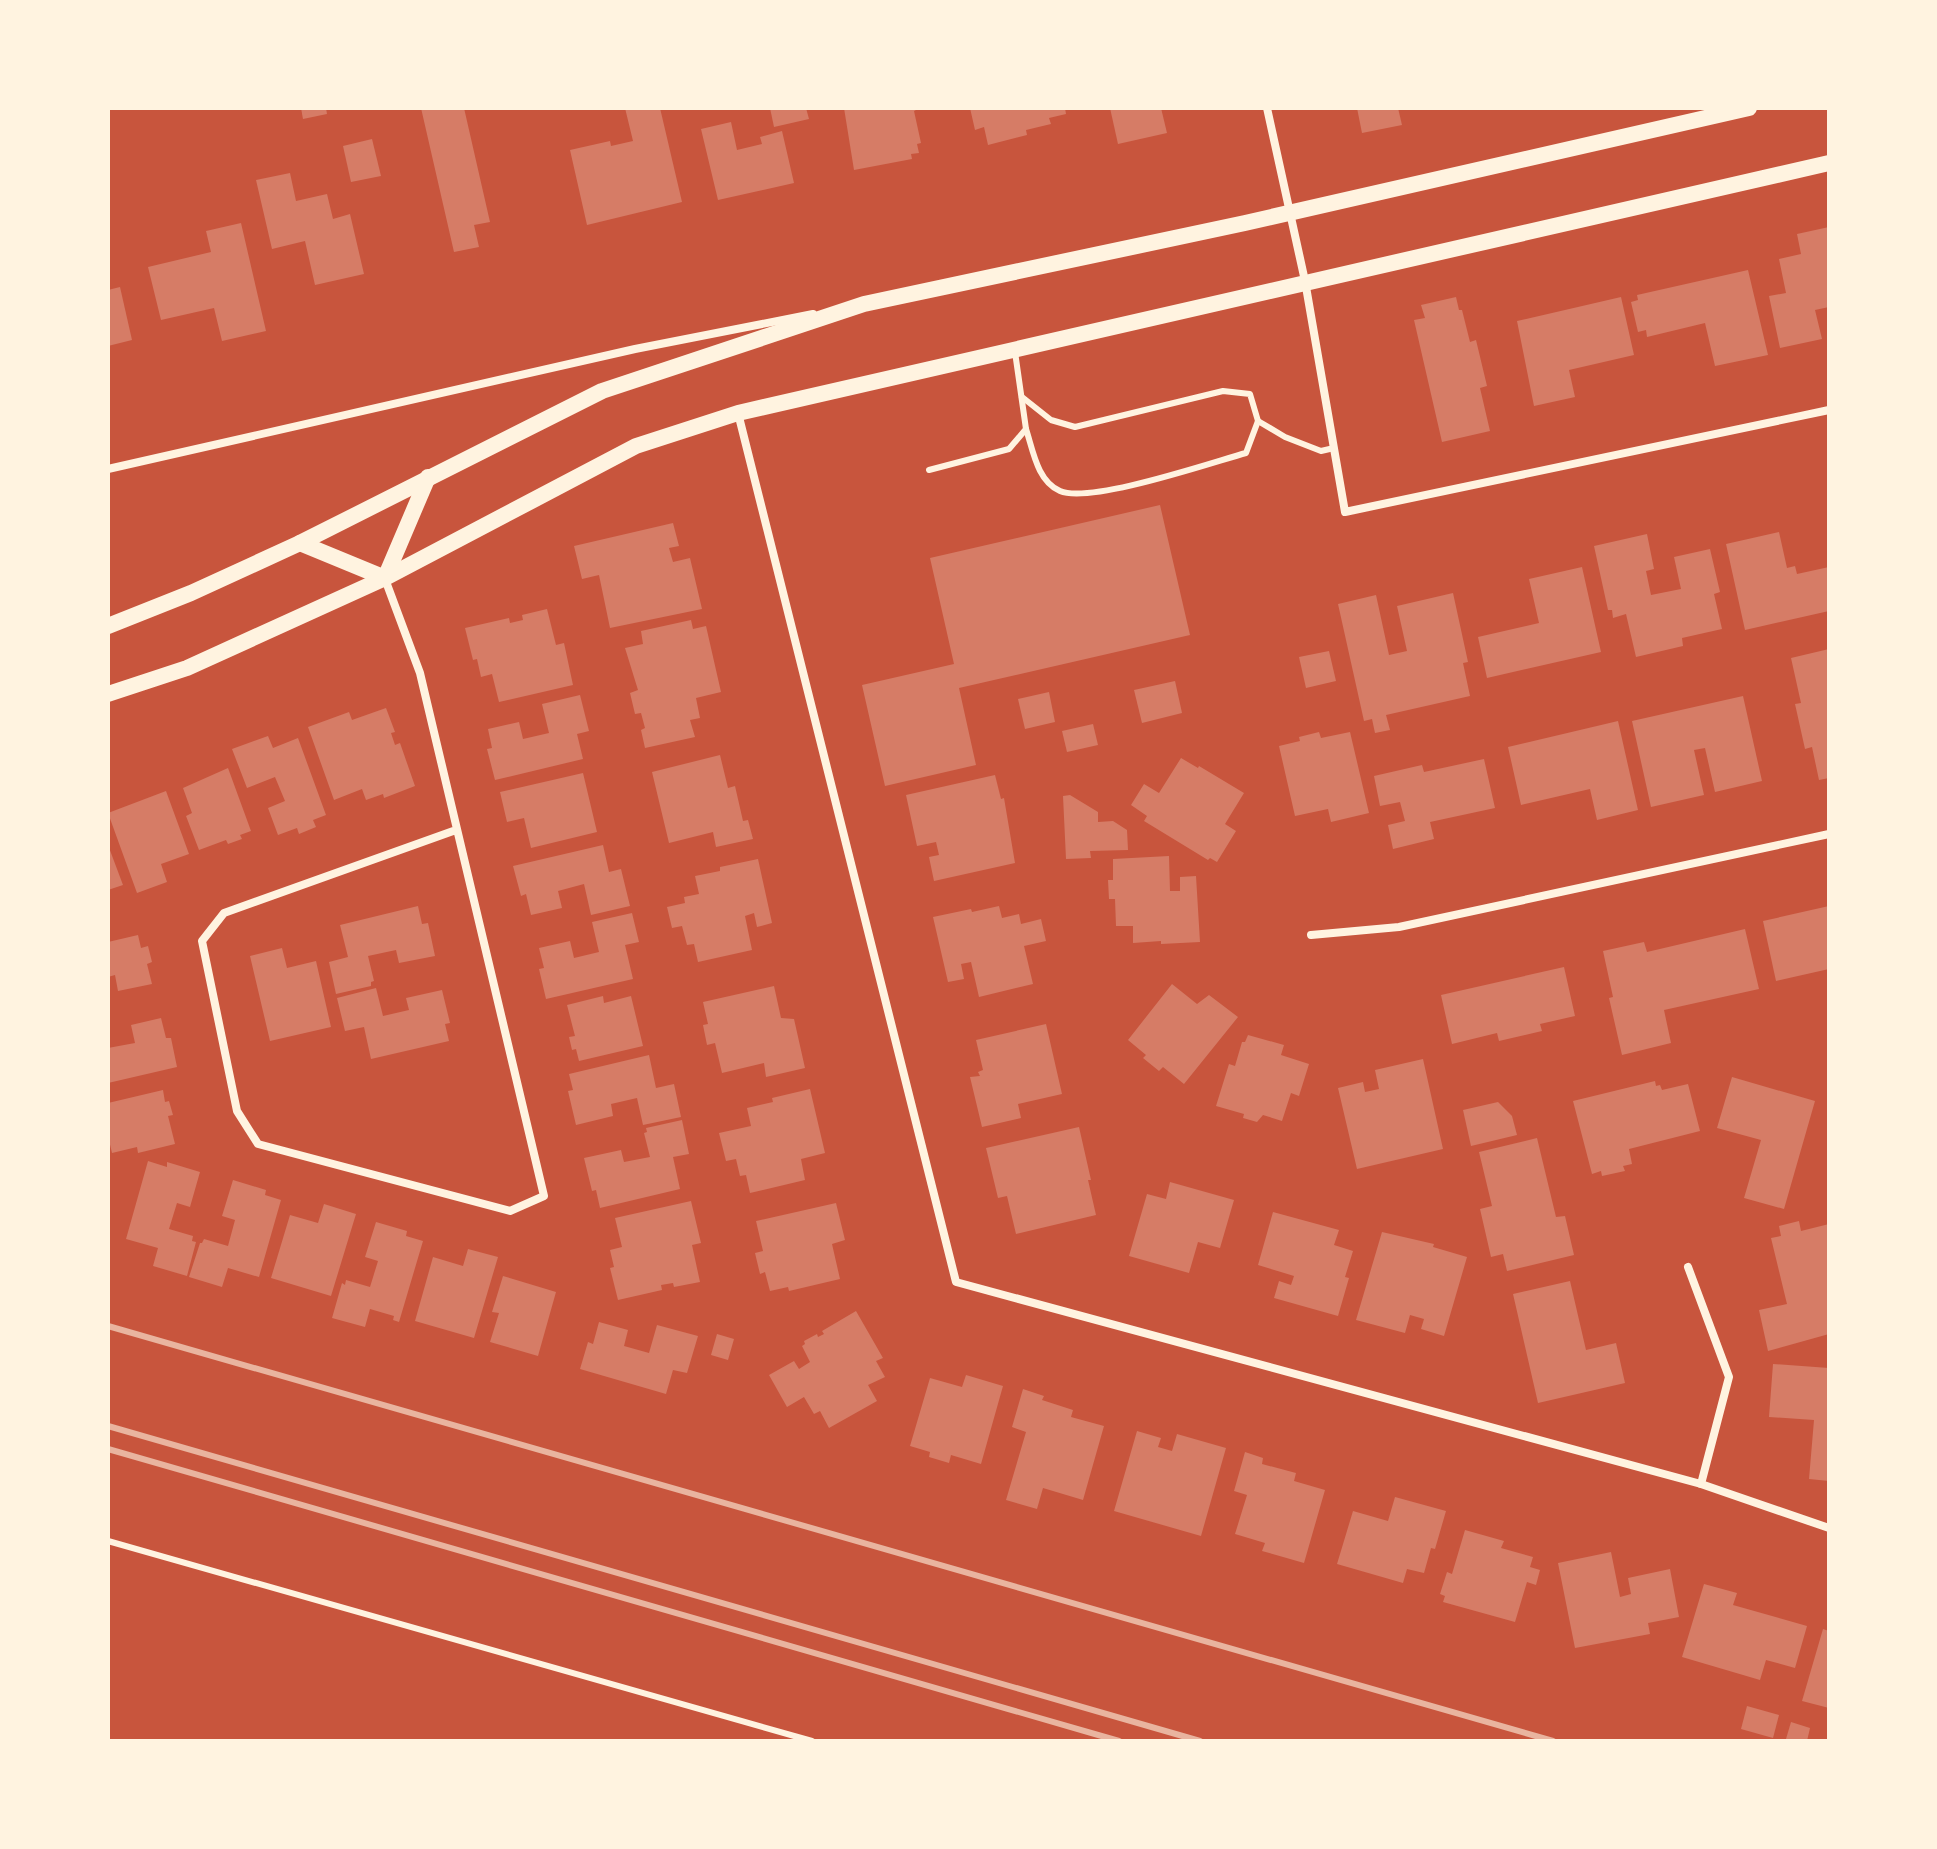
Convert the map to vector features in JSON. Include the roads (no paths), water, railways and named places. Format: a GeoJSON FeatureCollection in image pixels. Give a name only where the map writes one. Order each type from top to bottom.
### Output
{"type":"FeatureCollection","features":[{"type":"Feature","properties":{"kind":"main road"},"geometry":{"type":"LineString","coordinates":[[108,626],[191,593],[300,543],[602,391],[864,304],[1749,108]]}},
{"type":"Feature","properties":{"kind":"main road"},"geometry":{"type":"LineString","coordinates":[[108,694],[187,668],[385,578],[636,446],[738,413],[1829,163]]}},
{"type":"Feature","properties":{"kind":"main road"},"geometry":{"type":"LineString","coordinates":[[385,578],[428,477]]}},
{"type":"Feature","properties":{"kind":"main road"},"geometry":{"type":"LineString","coordinates":[[300,543],[385,578]]}},
{"type":"Feature","properties":{"kind":"street"},"geometry":{"type":"LineString","coordinates":[[1267,108],[1305,281],[1345,512],[1829,410]]}},
{"type":"Feature","properties":{"kind":"street"},"geometry":{"type":"LineString","coordinates":[[108,469],[635,349],[864,304]]}},
{"type":"Feature","properties":{"kind":"street"},"geometry":{"type":"LineString","coordinates":[[738,413],[956,1282],[1701,1484],[1829,1528]]}},
{"type":"Feature","properties":{"kind":"street"},"geometry":{"type":"LineString","coordinates":[[385,578],[420,673],[544,1196],[510,1211],[258,1144],[237,1111],[202,941],[224,913],[456,830]]}},
{"type":"Feature","properties":{"kind":"street"},"geometry":{"type":"LineString","coordinates":[[1311,935],[1399,927],[1829,834]]}},
{"type":"Feature","properties":{"kind":"street"},"geometry":{"type":"LineString","coordinates":[[1688,1267],[1729,1377],[1701,1484]]}},
{"type":"Feature","properties":{"kind":"lane"},"geometry":{"type":"LineString","coordinates":[[1015,349],[1026,429],[1041,474],[1061,491],[1102,493],[1246,453],[1258,421],[1250,394],[1223,391],[1075,427],[1051,420],[1022,397]]}},
{"type":"Feature","properties":{"kind":"lane"},"geometry":{"type":"LineString","coordinates":[[1258,421],[1285,437],[1321,451],[1334,448]]}},
{"type":"Feature","properties":{"kind":"lane"},"geometry":{"type":"LineString","coordinates":[[929,470],[1009,449],[1026,429]]}},
{"type":"Feature","properties":{"kind":"lane"},"geometry":{"type":"LineString","coordinates":[[108,1541],[812,1741]]}},
{"type":"Feature","properties":{"kind":"railway"},"geometry":{"type":"LineString","coordinates":[[108,1326],[1553,1741]]}},
{"type":"Feature","properties":{"kind":"railway"},"geometry":{"type":"LineString","coordinates":[[108,1426],[1200,1741]]}},
{"type":"Feature","properties":{"kind":"railway"},"geometry":{"type":"LineString","coordinates":[[108,1449],[1119,1741]]}}]}
